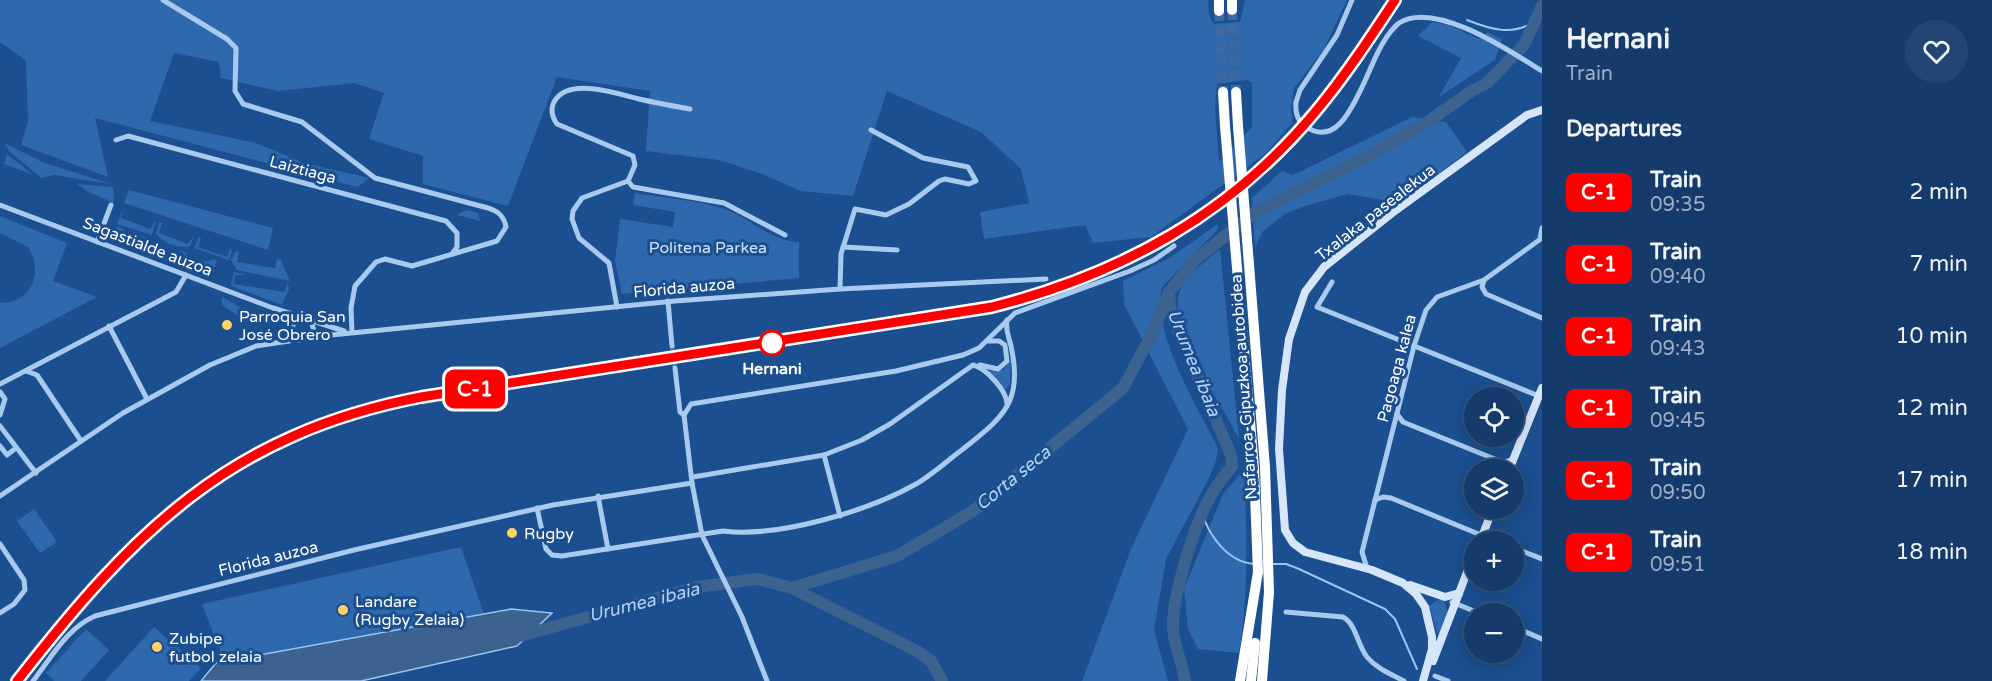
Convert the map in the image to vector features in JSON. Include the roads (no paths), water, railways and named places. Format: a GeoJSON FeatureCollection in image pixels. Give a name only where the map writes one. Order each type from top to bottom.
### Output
{"type":"FeatureCollection","features":[{"type":"Feature","properties":{"kind":"highway","name":"Nafarroa-Gipuzkoa autobidea"},"geometry":{"type":"LineString","coordinates":[[1223,92],[1254,469],[1258,572],[1260,593],[1268,620],[1262,681]]}},
{"type":"Feature","properties":{"kind":"highway","name":"Nafarroa-Gipuzkoa autobidea"},"geometry":{"type":"LineString","coordinates":[[1236,92],[1265,467],[1260,593],[1251,681]]}},
{"type":"Feature","properties":{"kind":"highway"},"geometry":{"type":"LineString","coordinates":[[1240,681],[1260,593]]}},
{"type":"Feature","properties":{"kind":"highway"},"geometry":{"type":"LineString","coordinates":[[1268,620],[1269,681]]}},
{"type":"Feature","properties":{"kind":"main road","name":"Txalaka pasealekua"},"geometry":{"type":"LineString","coordinates":[[1423,681],[1432,646],[1431,627],[1425,607],[1416,594],[1403,583],[1367,568],[1305,552],[1293,543],[1285,530],[1280,449],[1282,390],[1294,318],[1305,292],[1324,267],[1392,213],[1527,115],[1542,111]]}},
{"type":"Feature","properties":{"kind":"main road"},"geometry":{"type":"LineString","coordinates":[[1513,459],[1542,388]]}},
{"type":"Feature","properties":{"kind":"main road"},"geometry":{"type":"LineString","coordinates":[[1423,681],[1449,601],[1459,593],[1464,580]]}},
{"type":"Feature","properties":{"kind":"main road"},"geometry":{"type":"LineString","coordinates":[[1403,583],[1449,601]]}},
{"type":"Feature","properties":{"kind":"main road"},"geometry":{"type":"LineString","coordinates":[[1425,607],[1429,600],[1449,601]]}},
{"type":"Feature","properties":{"kind":"street"},"geometry":{"type":"LineString","coordinates":[[163,0],[220,35],[236,48],[235,91],[243,104],[302,122],[375,178],[488,208],[501,216],[506,227],[497,241],[412,266],[385,259],[375,262],[356,286],[351,308],[352,332]]}},
{"type":"Feature","properties":{"kind":"street"},"geometry":{"type":"LineString","coordinates":[[1352,0],[1337,35],[1300,90],[1296,102],[1296,112],[1302,124],[1316,131],[1325,132],[1337,127],[1344,120],[1388,36],[1398,24],[1409,18],[1423,15],[1438,17],[1476,32],[1542,71]]}},
{"type":"Feature","properties":{"kind":"street"},"geometry":{"type":"LineString","coordinates":[[617,307],[609,263],[579,237],[572,219],[573,211],[582,198],[628,181],[635,165],[633,156],[557,124],[552,111],[560,94],[605,89],[690,109]]}},
{"type":"Feature","properties":{"kind":"street"},"geometry":{"type":"LineString","coordinates":[[840,289],[843,247],[855,209],[886,215],[909,204],[939,181],[945,179],[969,184],[976,181],[968,167],[923,158],[871,130]]}},
{"type":"Feature","properties":{"kind":"street","name":"Laiztiaga"},"geometry":{"type":"LineString","coordinates":[[116,140],[128,136],[446,221],[457,233],[457,247],[452,254]]}},
{"type":"Feature","properties":{"kind":"street"},"geometry":{"type":"LineString","coordinates":[[628,181],[633,187],[724,203],[785,235]]}},
{"type":"Feature","properties":{"kind":"street","name":"Sagastialde auzoa"},"geometry":{"type":"LineString","coordinates":[[0,205],[300,318]]}},
{"type":"Feature","properties":{"kind":"street"},"geometry":{"type":"LineString","coordinates":[[98,242],[111,205]]}},
{"type":"Feature","properties":{"kind":"street"},"geometry":{"type":"LineString","coordinates":[[1541,238],[1542,228]]}},
{"type":"Feature","properties":{"kind":"street","name":"Pagoaga kalea"},"geometry":{"type":"LineString","coordinates":[[1367,568],[1362,552],[1414,346],[1431,302],[1446,293],[1484,280],[1541,238]]}},
{"type":"Feature","properties":{"kind":"street"},"geometry":{"type":"LineString","coordinates":[[691,404],[896,371],[963,355],[986,342],[1007,318],[1020,310],[1130,271],[1154,260],[1174,246]]}},
{"type":"Feature","properties":{"kind":"street"},"geometry":{"type":"LineString","coordinates":[[843,247],[897,250]]}},
{"type":"Feature","properties":{"kind":"street"},"geometry":{"type":"LineString","coordinates":[[0,384],[176,292],[186,275]]}},
{"type":"Feature","properties":{"kind":"street","name":"Florida auzoa"},"geometry":{"type":"LineString","coordinates":[[311,337],[668,301],[840,289],[1046,279]]}},
{"type":"Feature","properties":{"kind":"street"},"geometry":{"type":"LineString","coordinates":[[1484,280],[1482,287],[1486,294],[1542,318]]}},
{"type":"Feature","properties":{"kind":"street"},"geometry":{"type":"LineString","coordinates":[[1332,282],[1317,307],[1539,396]]}},
{"type":"Feature","properties":{"kind":"street","name":"Florida auzoa"},"geometry":{"type":"LineString","coordinates":[[668,301],[672,346]]}},
{"type":"Feature","properties":{"kind":"street"},"geometry":{"type":"LineString","coordinates":[[283,341],[292,332],[293,324],[286,313]]}},
{"type":"Feature","properties":{"kind":"street"},"geometry":{"type":"LineString","coordinates":[[0,496],[147,399],[236,353],[256,346],[311,337],[314,328],[310,321],[300,318],[293,324]]}},
{"type":"Feature","properties":{"kind":"street"},"geometry":{"type":"LineString","coordinates":[[537,508],[546,549],[552,555],[608,549],[723,531],[768,529],[840,516],[917,483],[978,437],[1007,406],[1013,392],[1015,372],[1007,318]]}},
{"type":"Feature","properties":{"kind":"street","name":"Florida auzoa"},"geometry":{"type":"LineString","coordinates":[[310,321],[334,330],[352,332]]}},
{"type":"Feature","properties":{"kind":"street"},"geometry":{"type":"LineString","coordinates":[[109,327],[147,399]]}},
{"type":"Feature","properties":{"kind":"street"},"geometry":{"type":"LineString","coordinates":[[997,331],[1009,339]]}},
{"type":"Feature","properties":{"kind":"street"},"geometry":{"type":"LineString","coordinates":[[973,365],[994,369],[1002,367],[1007,361],[1007,348],[999,341],[997,331]]}},
{"type":"Feature","properties":{"kind":"street"},"geometry":{"type":"LineString","coordinates":[[292,332],[299,340]]}},
{"type":"Feature","properties":{"kind":"street"},"geometry":{"type":"LineString","coordinates":[[986,342],[999,341]]}},
{"type":"Feature","properties":{"kind":"street"},"geometry":{"type":"LineString","coordinates":[[34,373],[39,363]]}},
{"type":"Feature","properties":{"kind":"street"},"geometry":{"type":"LineString","coordinates":[[973,365],[983,369],[1004,394],[1007,406]]}},
{"type":"Feature","properties":{"kind":"street","name":"Florida auzoa"},"geometry":{"type":"LineString","coordinates":[[33,681],[72,631],[82,622],[95,616],[354,550],[537,508],[824,455],[862,440],[890,424],[973,365]]}},
{"type":"Feature","properties":{"kind":"street"},"geometry":{"type":"LineString","coordinates":[[675,368],[680,412],[684,416],[702,535],[736,606],[767,681]]}},
{"type":"Feature","properties":{"kind":"street"},"geometry":{"type":"LineString","coordinates":[[24,371],[34,373],[81,441]]}},
{"type":"Feature","properties":{"kind":"street"},"geometry":{"type":"LineString","coordinates":[[0,392],[4,399],[0,414]]}},
{"type":"Feature","properties":{"kind":"street"},"geometry":{"type":"LineString","coordinates":[[678,392],[691,404]]}},
{"type":"Feature","properties":{"kind":"street"},"geometry":{"type":"LineString","coordinates":[[684,416],[691,404]]}},
{"type":"Feature","properties":{"kind":"street"},"geometry":{"type":"LineString","coordinates":[[1397,414],[1403,422],[1495,459]]}},
{"type":"Feature","properties":{"kind":"street"},"geometry":{"type":"LineString","coordinates":[[0,426],[36,472]]}},
{"type":"Feature","properties":{"kind":"street"},"geometry":{"type":"LineString","coordinates":[[0,446],[7,455],[16,448]]}},
{"type":"Feature","properties":{"kind":"street"},"geometry":{"type":"LineString","coordinates":[[824,455],[840,516]]}},
{"type":"Feature","properties":{"kind":"street"},"geometry":{"type":"LineString","coordinates":[[598,496],[608,549]]}},
{"type":"Feature","properties":{"kind":"street"},"geometry":{"type":"LineString","coordinates":[[1376,500],[1383,497],[1391,498],[1465,531]]}},
{"type":"Feature","properties":{"kind":"street"},"geometry":{"type":"LineString","coordinates":[[0,544],[24,580],[25,590],[14,604],[0,614]]}},
{"type":"Feature","properties":{"kind":"street"},"geometry":{"type":"LineString","coordinates":[[1524,552],[1542,559]]}},
{"type":"Feature","properties":{"kind":"street"},"geometry":{"type":"LineString","coordinates":[[1449,601],[1464,607]]}},
{"type":"Feature","properties":{"kind":"street"},"geometry":{"type":"LineString","coordinates":[[1286,612],[1342,617],[1349,621],[1366,656],[1374,664],[1404,681]]}},
{"type":"Feature","properties":{"kind":"street"},"geometry":{"type":"LineString","coordinates":[[1524,631],[1542,639]]}},
{"type":"Feature","properties":{"kind":"street"},"geometry":{"type":"LineString","coordinates":[[1435,676],[1448,681]]}},
{"type":"Feature","properties":{"kind":"waterway","name":"Urumea ibaia"},"geometry":{"type":"LineString","coordinates":[[1185,681],[1173,634],[1177,596],[1186,560],[1204,508],[1213,491],[1232,466],[1231,455],[1171,314],[1169,292],[1196,259],[1257,211],[1363,159],[1426,123],[1487,83],[1524,45],[1542,6]]}},
{"type":"Feature","properties":{"kind":"waterway"},"geometry":{"type":"LineString","coordinates":[[1467,20],[1502,30],[1519,29],[1536,21]]}},
{"type":"Feature","properties":{"kind":"waterway","name":"Corta seca"},"geometry":{"type":"LineString","coordinates":[[792,588],[897,556],[973,511],[1123,388],[1154,330],[1167,297]]}},
{"type":"Feature","properties":{"kind":"waterway"},"geometry":{"type":"LineString","coordinates":[[1202,513],[1209,530],[1228,553],[1254,564]]}},
{"type":"Feature","properties":{"kind":"waterway"},"geometry":{"type":"LineString","coordinates":[[1272,564],[1286,564],[1299,569],[1385,609],[1395,619],[1417,669]]}},
{"type":"Feature","properties":{"kind":"waterway","name":"Urumea ibaia"},"geometry":{"type":"LineString","coordinates":[[516,637],[697,587],[757,579],[792,588],[917,651],[931,661],[942,681]]}},
{"type":"Feature","properties":{"kind":"tunnel"},"geometry":{"type":"LineString","coordinates":[[1232,10],[1236,92]]}},
{"type":"Feature","properties":{"kind":"tunnel"},"geometry":{"type":"LineString","coordinates":[[1219,11],[1223,92]]}},
{"type":"Feature","properties":{"kind":"tunnel"},"geometry":{"type":"LineString","coordinates":[[672,346],[675,368]]}},
{"type":"Feature","properties":{"kind":"railway"},"geometry":{"type":"LineString","coordinates":[[17,681],[102,579],[145,535],[190,497],[239,464],[293,436],[353,414],[421,397],[973,311],[1020,300],[1111,267],[1194,220],[1233,192],[1270,160],[1329,95],[1395,0]]}},
{"type":"Feature","properties":{"kind":"train","name":"C-1"},"geometry":{"type":"LineString","coordinates":[[17,681],[68,617],[127,551],[147,533],[196,492],[251,455],[310,427],[377,406],[421,397],[973,311],[1045,293],[1116,266],[1149,249],[1208,212],[1282,149],[1332,91],[1395,0]]}},
{"type":"Feature","properties":{"kind":"place","name":"Parroquia San José Obrero"},"geometry":{"type":"Point","coordinates":[227,325]}},
{"type":"Feature","properties":{"kind":"place","name":"Hernani"},"geometry":{"type":"Point","coordinates":[772,343]}},
{"type":"Feature","properties":{"kind":"place","name":"Rugby"},"geometry":{"type":"Point","coordinates":[512,533]}},
{"type":"Feature","properties":{"kind":"place","name":"Landare (Rugby Zelaia)"},"geometry":{"type":"Point","coordinates":[343,610]}},
{"type":"Feature","properties":{"kind":"place","name":"Zubipe futbol zelaia"},"geometry":{"type":"Point","coordinates":[157,647]}},
{"type":"Feature","properties":{"kind":"park label","name":"Politena Parkea"},"geometry":{"type":"Point","coordinates":[708,247]}}]}
